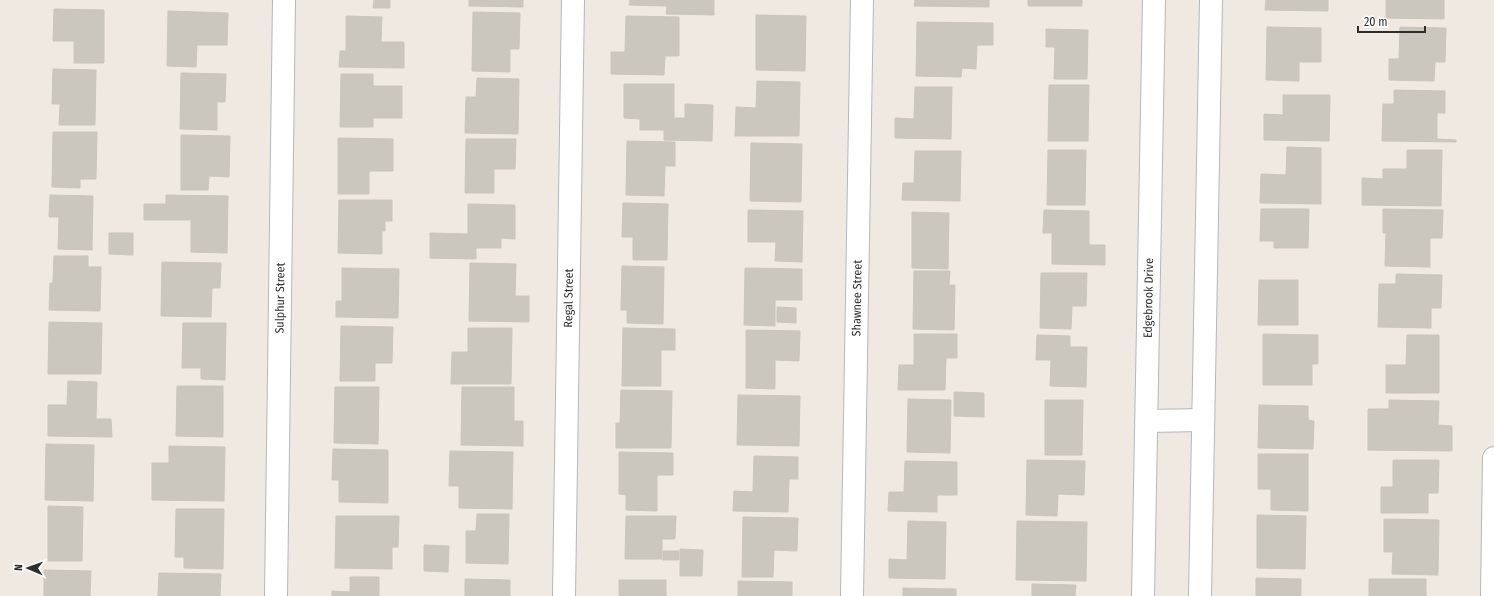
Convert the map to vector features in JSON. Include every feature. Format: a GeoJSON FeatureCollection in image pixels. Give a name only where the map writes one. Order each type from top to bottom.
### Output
{"type":"FeatureCollection","features":[{"type":"Feature","properties":{"kind":"street","name":"Sulphur Street"},"geometry":{"type":"LineString","coordinates":[[276,596],[284,0]]}},
{"type":"Feature","properties":{"kind":"street","name":"Regal Street"},"geometry":{"type":"LineString","coordinates":[[564,596],[573,0]]}},
{"type":"Feature","properties":{"kind":"street","name":"Shawnee Street"},"geometry":{"type":"LineString","coordinates":[[852,596],[862,0]]}},
{"type":"Feature","properties":{"kind":"street","name":"Edgebrook Drive"},"geometry":{"type":"LineString","coordinates":[[1143,596],[1154,0]]}},
{"type":"Feature","properties":{"kind":"street"},"geometry":{"type":"LineString","coordinates":[[1200,596],[1211,0]]}},
{"type":"Feature","properties":{"kind":"street"},"geometry":{"type":"LineString","coordinates":[[1147,421],[1203,420]]}},
{"type":"Feature","properties":{"kind":"street"},"geometry":{"type":"LineString","coordinates":[[1492,596],[1494,458]]}},
{"type":"Feature","properties":{"kind":"building"},"geometry":{"type":"Polygon","coordinates":[[[374,0],[390,0],[390,8],[373,8],[374,0]]]}},
{"type":"Feature","properties":{"kind":"building"},"geometry":{"type":"Polygon","coordinates":[[[469,0],[523,0],[523,7],[469,6],[469,0]]]}},
{"type":"Feature","properties":{"kind":"building"},"geometry":{"type":"Polygon","coordinates":[[[630,0],[714,0],[714,15],[666,14],[667,6],[629,5],[630,0]]]}},
{"type":"Feature","properties":{"kind":"building"},"geometry":{"type":"Polygon","coordinates":[[[915,0],[989,0],[989,7],[914,6],[915,0]]]}},
{"type":"Feature","properties":{"kind":"building"},"geometry":{"type":"Polygon","coordinates":[[[1028,0],[1082,0],[1082,6],[1028,6],[1028,0]]]}},
{"type":"Feature","properties":{"kind":"building"},"geometry":{"type":"Polygon","coordinates":[[[1266,0],[1328,0],[1328,11],[1265,10],[1266,0]]]}},
{"type":"Feature","properties":{"kind":"building"},"geometry":{"type":"Polygon","coordinates":[[[1386,0],[1444,0],[1444,19],[1386,18],[1386,0]]]}},
{"type":"Feature","properties":{"kind":"building"},"geometry":{"type":"Polygon","coordinates":[[[54,9],[104,10],[104,63],[74,63],[74,41],[53,41],[54,9]]]}},
{"type":"Feature","properties":{"kind":"building"},"geometry":{"type":"Polygon","coordinates":[[[168,11],[228,13],[227,45],[197,45],[196,67],[167,66],[168,11]]]}},
{"type":"Feature","properties":{"kind":"building"},"geometry":{"type":"Polygon","coordinates":[[[473,12],[520,13],[519,49],[510,49],[510,72],[472,71],[473,12]]]}},
{"type":"Feature","properties":{"kind":"building"},"geometry":{"type":"Polygon","coordinates":[[[756,15],[806,16],[805,71],[756,70],[756,15]]]}},
{"type":"Feature","properties":{"kind":"building"},"geometry":{"type":"Polygon","coordinates":[[[346,16],[382,17],[381,42],[404,42],[404,68],[339,67],[340,51],[346,51],[346,16]]]}},
{"type":"Feature","properties":{"kind":"building"},"geometry":{"type":"Polygon","coordinates":[[[626,16],[679,17],[679,56],[665,56],[664,75],[611,74],[611,52],[625,52],[626,16]]]}},
{"type":"Feature","properties":{"kind":"building"},"geometry":{"type":"Polygon","coordinates":[[[917,22],[993,23],[993,45],[977,45],[976,69],[962,68],[961,77],[916,76],[917,22]]]}},
{"type":"Feature","properties":{"kind":"building"},"geometry":{"type":"Polygon","coordinates":[[[1267,27],[1321,28],[1321,62],[1299,62],[1299,81],[1266,80],[1267,27]]]}},
{"type":"Feature","properties":{"kind":"building"},"geometry":{"type":"Polygon","coordinates":[[[1400,27],[1446,28],[1445,62],[1435,62],[1434,81],[1389,80],[1389,59],[1399,59],[1400,27]]]}},
{"type":"Feature","properties":{"kind":"building"},"geometry":{"type":"Polygon","coordinates":[[[1046,29],[1088,30],[1087,79],[1054,79],[1055,47],[1046,47],[1046,29]]]}},
{"type":"Feature","properties":{"kind":"building"},"geometry":{"type":"Polygon","coordinates":[[[53,69],[96,70],[95,125],[59,125],[60,104],[52,104],[53,69]]]}},
{"type":"Feature","properties":{"kind":"building"},"geometry":{"type":"Polygon","coordinates":[[[181,73],[226,74],[225,102],[217,102],[217,130],[180,129],[181,73]]]}},
{"type":"Feature","properties":{"kind":"building"},"geometry":{"type":"Polygon","coordinates":[[[341,74],[373,74],[373,86],[402,86],[402,118],[373,118],[373,127],[340,127],[341,74]]]}},
{"type":"Feature","properties":{"kind":"building"},"geometry":{"type":"Polygon","coordinates":[[[477,78],[519,79],[518,134],[465,133],[466,97],[476,97],[477,78]]]}},
{"type":"Feature","properties":{"kind":"building"},"geometry":{"type":"Polygon","coordinates":[[[757,81],[800,82],[799,136],[735,136],[736,107],[756,108],[757,81]]]}},
{"type":"Feature","properties":{"kind":"building"},"geometry":{"type":"Polygon","coordinates":[[[624,84],[674,84],[674,118],[685,118],[685,104],[713,105],[712,141],[664,140],[664,130],[640,130],[640,119],[624,118],[624,84]]]}},
{"type":"Feature","properties":{"kind":"building"},"geometry":{"type":"Polygon","coordinates":[[[1049,85],[1089,85],[1088,141],[1048,141],[1049,85]]]}},
{"type":"Feature","properties":{"kind":"building"},"geometry":{"type":"Polygon","coordinates":[[[915,87],[952,87],[951,139],[895,138],[895,118],[914,119],[915,87]]]}},
{"type":"Feature","properties":{"kind":"building"},"geometry":{"type":"Polygon","coordinates":[[[1394,90],[1445,91],[1445,113],[1437,113],[1437,139],[1456,140],[1456,142],[1382,141],[1383,104],[1394,104],[1394,90]]]}},
{"type":"Feature","properties":{"kind":"building"},"geometry":{"type":"Polygon","coordinates":[[[1283,95],[1330,95],[1329,141],[1264,140],[1264,114],[1283,115],[1283,95]]]}},
{"type":"Feature","properties":{"kind":"building"},"geometry":{"type":"Polygon","coordinates":[[[53,132],[97,132],[96,179],[80,179],[80,188],[52,187],[53,132]]]}},
{"type":"Feature","properties":{"kind":"building"},"geometry":{"type":"Polygon","coordinates":[[[181,135],[230,136],[229,177],[209,176],[208,190],[181,190],[181,135]]]}},
{"type":"Feature","properties":{"kind":"building"},"geometry":{"type":"Polygon","coordinates":[[[338,138],[393,139],[393,171],[369,171],[369,194],[338,194],[338,138]]]}},
{"type":"Feature","properties":{"kind":"building"},"geometry":{"type":"Polygon","coordinates":[[[466,139],[516,139],[515,169],[494,169],[494,193],[465,193],[466,139]]]}},
{"type":"Feature","properties":{"kind":"building"},"geometry":{"type":"Polygon","coordinates":[[[627,141],[675,142],[675,166],[665,166],[664,196],[626,195],[627,141]]]}},
{"type":"Feature","properties":{"kind":"building"},"geometry":{"type":"Polygon","coordinates":[[[751,143],[802,144],[801,202],[750,201],[751,143]]]}},
{"type":"Feature","properties":{"kind":"building"},"geometry":{"type":"Polygon","coordinates":[[[1287,147],[1321,148],[1321,204],[1260,203],[1261,174],[1286,175],[1287,147]]]}},
{"type":"Feature","properties":{"kind":"building"},"geometry":{"type":"Polygon","coordinates":[[[1048,150],[1086,150],[1085,205],[1047,205],[1048,150]]]}},
{"type":"Feature","properties":{"kind":"building"},"geometry":{"type":"Polygon","coordinates":[[[1407,150],[1442,150],[1441,206],[1362,205],[1362,178],[1383,179],[1383,169],[1407,169],[1407,150]]]}},
{"type":"Feature","properties":{"kind":"building"},"geometry":{"type":"Polygon","coordinates":[[[915,151],[961,151],[960,201],[902,200],[903,183],[914,183],[915,151]]]}},
{"type":"Feature","properties":{"kind":"building"},"geometry":{"type":"Polygon","coordinates":[[[50,195],[93,196],[92,250],[58,249],[59,217],[49,217],[50,195]]]}},
{"type":"Feature","properties":{"kind":"building"},"geometry":{"type":"Polygon","coordinates":[[[166,195],[228,196],[227,253],[191,252],[191,220],[144,220],[144,204],[166,204],[166,195]]]}},
{"type":"Feature","properties":{"kind":"building"},"geometry":{"type":"Polygon","coordinates":[[[339,200],[392,200],[392,221],[385,221],[385,231],[382,231],[382,254],[338,253],[339,200]]]}},
{"type":"Feature","properties":{"kind":"building"},"geometry":{"type":"Polygon","coordinates":[[[623,203],[668,204],[667,260],[633,260],[633,237],[622,237],[623,203]]]}},
{"type":"Feature","properties":{"kind":"building"},"geometry":{"type":"Polygon","coordinates":[[[468,204],[515,205],[515,239],[501,238],[501,248],[476,248],[476,259],[430,258],[430,233],[468,234],[468,204]]]}},
{"type":"Feature","properties":{"kind":"building"},"geometry":{"type":"Polygon","coordinates":[[[1261,209],[1309,209],[1308,248],[1274,248],[1274,241],[1260,241],[1261,209]]]}},
{"type":"Feature","properties":{"kind":"building"},"geometry":{"type":"Polygon","coordinates":[[[1383,209],[1443,210],[1442,238],[1430,238],[1430,267],[1385,266],[1386,233],[1383,233],[1383,209]]]}},
{"type":"Feature","properties":{"kind":"building"},"geometry":{"type":"Polygon","coordinates":[[[748,210],[803,211],[802,262],[775,261],[776,242],[748,242],[748,210]]]}},
{"type":"Feature","properties":{"kind":"building"},"geometry":{"type":"Polygon","coordinates":[[[1044,210],[1089,211],[1089,245],[1105,245],[1105,265],[1052,264],[1052,233],[1043,233],[1044,210]]]}},
{"type":"Feature","properties":{"kind":"building"},"geometry":{"type":"Polygon","coordinates":[[[912,212],[949,213],[948,269],[912,268],[912,212]]]}},
{"type":"Feature","properties":{"kind":"building"},"geometry":{"type":"Polygon","coordinates":[[[109,233],[133,233],[133,255],[109,254],[109,233]]]}},
{"type":"Feature","properties":{"kind":"building"},"geometry":{"type":"Polygon","coordinates":[[[54,256],[88,256],[88,267],[101,267],[100,311],[49,310],[50,283],[53,283],[54,256]]]}},
{"type":"Feature","properties":{"kind":"building"},"geometry":{"type":"Polygon","coordinates":[[[162,262],[221,263],[220,288],[212,288],[211,317],[161,316],[162,262]]]}},
{"type":"Feature","properties":{"kind":"building"},"geometry":{"type":"Polygon","coordinates":[[[470,263],[516,264],[515,296],[529,296],[529,322],[469,321],[470,263]]]}},
{"type":"Feature","properties":{"kind":"building"},"geometry":{"type":"Polygon","coordinates":[[[622,266],[664,267],[663,324],[627,323],[627,310],[621,310],[622,266]]]}},
{"type":"Feature","properties":{"kind":"building"},"geometry":{"type":"Polygon","coordinates":[[[342,268],[399,269],[398,318],[336,317],[336,301],[342,301],[342,268]]]}},
{"type":"Feature","properties":{"kind":"building"},"geometry":{"type":"Polygon","coordinates":[[[745,268],[802,269],[802,300],[775,300],[775,326],[744,325],[745,268]]]}},
{"type":"Feature","properties":{"kind":"building"},"geometry":{"type":"Polygon","coordinates":[[[914,271],[950,271],[949,285],[955,285],[954,330],[913,329],[914,271]]]}},
{"type":"Feature","properties":{"kind":"building"},"geometry":{"type":"Polygon","coordinates":[[[1041,273],[1087,273],[1086,306],[1072,306],[1071,329],[1040,328],[1041,273]]]}},
{"type":"Feature","properties":{"kind":"building"},"geometry":{"type":"Polygon","coordinates":[[[1396,274],[1442,275],[1441,308],[1431,308],[1431,328],[1378,327],[1379,284],[1396,284],[1396,274]]]}},
{"type":"Feature","properties":{"kind":"building"},"geometry":{"type":"Polygon","coordinates":[[[1259,280],[1298,280],[1298,325],[1258,325],[1259,280]]]}},
{"type":"Feature","properties":{"kind":"building"},"geometry":{"type":"Polygon","coordinates":[[[777,307],[796,308],[796,323],[777,322],[777,307]]]}},
{"type":"Feature","properties":{"kind":"building"},"geometry":{"type":"Polygon","coordinates":[[[49,322],[102,323],[101,374],[48,374],[49,322]]]}},
{"type":"Feature","properties":{"kind":"building"},"geometry":{"type":"Polygon","coordinates":[[[183,323],[226,323],[225,380],[201,379],[201,368],[182,368],[183,323]]]}},
{"type":"Feature","properties":{"kind":"building"},"geometry":{"type":"Polygon","coordinates":[[[341,326],[393,327],[392,363],[375,363],[375,381],[340,381],[341,326]]]}},
{"type":"Feature","properties":{"kind":"building"},"geometry":{"type":"Polygon","coordinates":[[[468,328],[512,328],[511,384],[451,384],[452,352],[468,352],[468,328]]]}},
{"type":"Feature","properties":{"kind":"building"},"geometry":{"type":"Polygon","coordinates":[[[623,328],[675,329],[675,350],[661,350],[661,386],[622,386],[623,328]]]}},
{"type":"Feature","properties":{"kind":"building"},"geometry":{"type":"Polygon","coordinates":[[[746,330],[800,331],[799,361],[775,360],[775,389],[746,388],[746,330]]]}},
{"type":"Feature","properties":{"kind":"building"},"geometry":{"type":"Polygon","coordinates":[[[914,334],[957,334],[957,358],[946,358],[945,390],[898,390],[899,365],[914,365],[914,334]]]}},
{"type":"Feature","properties":{"kind":"building"},"geometry":{"type":"Polygon","coordinates":[[[1263,334],[1318,335],[1318,364],[1312,364],[1312,385],[1263,385],[1263,334]]]}},
{"type":"Feature","properties":{"kind":"building"},"geometry":{"type":"Polygon","coordinates":[[[1037,335],[1070,336],[1070,347],[1087,347],[1086,387],[1050,386],[1051,360],[1036,360],[1037,335]]]}},
{"type":"Feature","properties":{"kind":"building"},"geometry":{"type":"Polygon","coordinates":[[[1407,335],[1439,335],[1439,393],[1386,393],[1386,365],[1406,365],[1407,335]]]}},
{"type":"Feature","properties":{"kind":"building"},"geometry":{"type":"Polygon","coordinates":[[[68,381],[97,382],[96,419],[111,419],[112,437],[48,436],[48,405],[67,405],[68,381]]]}},
{"type":"Feature","properties":{"kind":"building"},"geometry":{"type":"Polygon","coordinates":[[[177,386],[223,386],[223,437],[176,436],[177,386]]]}},
{"type":"Feature","properties":{"kind":"building"},"geometry":{"type":"Polygon","coordinates":[[[335,387],[379,387],[378,444],[334,443],[335,387]]]}},
{"type":"Feature","properties":{"kind":"building"},"geometry":{"type":"Polygon","coordinates":[[[462,387],[514,387],[514,421],[523,421],[523,446],[461,445],[462,387]]]}},
{"type":"Feature","properties":{"kind":"building"},"geometry":{"type":"Polygon","coordinates":[[[621,390],[672,391],[671,448],[616,448],[616,423],[620,423],[621,390]]]}},
{"type":"Feature","properties":{"kind":"building"},"geometry":{"type":"Polygon","coordinates":[[[954,392],[984,393],[984,417],[954,416],[954,392]]]}},
{"type":"Feature","properties":{"kind":"building"},"geometry":{"type":"Polygon","coordinates":[[[738,395],[800,396],[799,446],[737,445],[738,395]]]}},
{"type":"Feature","properties":{"kind":"building"},"geometry":{"type":"Polygon","coordinates":[[[908,399],[951,400],[950,453],[907,452],[908,399]]]}},
{"type":"Feature","properties":{"kind":"building"},"geometry":{"type":"Polygon","coordinates":[[[1045,400],[1083,400],[1082,455],[1045,455],[1045,400]]]}},
{"type":"Feature","properties":{"kind":"building"},"geometry":{"type":"Polygon","coordinates":[[[1389,400],[1439,401],[1438,425],[1452,426],[1452,451],[1368,450],[1368,409],[1389,409],[1389,400]]]}},
{"type":"Feature","properties":{"kind":"building"},"geometry":{"type":"Polygon","coordinates":[[[1259,405],[1308,406],[1308,420],[1314,421],[1313,449],[1258,448],[1259,405]]]}},
{"type":"Feature","properties":{"kind":"building"},"geometry":{"type":"Polygon","coordinates":[[[46,444],[94,445],[93,501],[45,500],[46,444]]]}},
{"type":"Feature","properties":{"kind":"building"},"geometry":{"type":"Polygon","coordinates":[[[169,446],[225,447],[224,501],[152,500],[152,463],[169,463],[169,446]]]}},
{"type":"Feature","properties":{"kind":"building"},"geometry":{"type":"Polygon","coordinates":[[[333,449],[388,450],[388,503],[339,502],[339,480],[332,480],[333,449]]]}},
{"type":"Feature","properties":{"kind":"building"},"geometry":{"type":"Polygon","coordinates":[[[450,451],[513,452],[512,509],[459,508],[459,486],[449,486],[450,451]]]}},
{"type":"Feature","properties":{"kind":"building"},"geometry":{"type":"Polygon","coordinates":[[[619,452],[673,453],[673,475],[657,475],[657,511],[626,510],[626,495],[619,494],[619,452]]]}},
{"type":"Feature","properties":{"kind":"building"},"geometry":{"type":"Polygon","coordinates":[[[1258,454],[1308,454],[1308,511],[1271,510],[1271,489],[1258,489],[1258,454]]]}},
{"type":"Feature","properties":{"kind":"building"},"geometry":{"type":"Polygon","coordinates":[[[754,456],[798,457],[798,479],[789,479],[788,512],[733,511],[734,491],[753,492],[754,456]]]}},
{"type":"Feature","properties":{"kind":"building"},"geometry":{"type":"Polygon","coordinates":[[[1027,460],[1085,461],[1084,495],[1058,494],[1057,516],[1026,515],[1027,460]]]}},
{"type":"Feature","properties":{"kind":"building"},"geometry":{"type":"Polygon","coordinates":[[[1393,460],[1439,460],[1438,493],[1428,493],[1428,513],[1381,513],[1381,487],[1393,487],[1393,460]]]}},
{"type":"Feature","properties":{"kind":"building"},"geometry":{"type":"Polygon","coordinates":[[[905,461],[957,462],[957,495],[937,495],[937,512],[888,511],[889,492],[904,492],[905,461]]]}},
{"type":"Feature","properties":{"kind":"building"},"geometry":{"type":"Polygon","coordinates":[[[48,506],[83,507],[82,561],[48,561],[48,506]]]}},
{"type":"Feature","properties":{"kind":"building"},"geometry":{"type":"Polygon","coordinates":[[[176,509],[224,509],[223,569],[184,568],[184,557],[175,557],[176,509]]]}},
{"type":"Feature","properties":{"kind":"building"},"geometry":{"type":"Polygon","coordinates":[[[477,514],[509,514],[508,564],[466,563],[466,531],[476,531],[477,514]]]}},
{"type":"Feature","properties":{"kind":"building"},"geometry":{"type":"Polygon","coordinates":[[[1257,515],[1306,516],[1305,569],[1257,568],[1257,515]]]}},
{"type":"Feature","properties":{"kind":"building"},"geometry":{"type":"Polygon","coordinates":[[[336,516],[399,516],[398,547],[392,547],[392,569],[335,568],[336,516]]]}},
{"type":"Feature","properties":{"kind":"building"},"geometry":{"type":"Polygon","coordinates":[[[626,516],[676,516],[675,539],[662,539],[662,559],[625,559],[626,516]]]}},
{"type":"Feature","properties":{"kind":"building"},"geometry":{"type":"Polygon","coordinates":[[[743,517],[798,518],[797,551],[774,550],[773,577],[742,577],[743,517]]]}},
{"type":"Feature","properties":{"kind":"building"},"geometry":{"type":"Polygon","coordinates":[[[1384,519],[1439,520],[1438,575],[1392,574],[1393,552],[1384,552],[1384,519]]]}},
{"type":"Feature","properties":{"kind":"building"},"geometry":{"type":"Polygon","coordinates":[[[908,521],[946,522],[945,579],[889,578],[889,559],[907,560],[908,521]]]}},
{"type":"Feature","properties":{"kind":"building"},"geometry":{"type":"Polygon","coordinates":[[[1017,521],[1087,522],[1086,581],[1016,580],[1017,521]]]}},
{"type":"Feature","properties":{"kind":"building"},"geometry":{"type":"Polygon","coordinates":[[[424,545],[449,546],[448,572],[424,571],[424,545]]]}},
{"type":"Feature","properties":{"kind":"building"},"geometry":{"type":"Polygon","coordinates":[[[680,549],[703,550],[702,576],[680,576],[680,549]]]}},
{"type":"Feature","properties":{"kind":"building"},"geometry":{"type":"Polygon","coordinates":[[[663,551],[679,551],[679,560],[663,560],[663,551]]]}},
{"type":"Feature","properties":{"kind":"building"},"geometry":{"type":"Polygon","coordinates":[[[44,570],[91,571],[90,596],[44,596],[44,570]]]}},
{"type":"Feature","properties":{"kind":"building"},"geometry":{"type":"Polygon","coordinates":[[[159,573],[221,574],[220,596],[158,596],[159,573]]]}},
{"type":"Feature","properties":{"kind":"building"},"geometry":{"type":"Polygon","coordinates":[[[350,577],[379,577],[379,596],[332,596],[332,591],[350,592],[350,577]]]}},
{"type":"Feature","properties":{"kind":"building"},"geometry":{"type":"Polygon","coordinates":[[[1256,578],[1301,579],[1301,596],[1256,596],[1256,578]]]}},
{"type":"Feature","properties":{"kind":"building"},"geometry":{"type":"Polygon","coordinates":[[[465,579],[510,580],[510,596],[465,596],[465,579]]]}},
{"type":"Feature","properties":{"kind":"building"},"geometry":{"type":"Polygon","coordinates":[[[1369,579],[1426,579],[1426,596],[1369,596],[1369,579]]]}},
{"type":"Feature","properties":{"kind":"building"},"geometry":{"type":"Polygon","coordinates":[[[619,580],[666,580],[666,596],[619,596],[619,580]]]}},
{"type":"Feature","properties":{"kind":"building"},"geometry":{"type":"Polygon","coordinates":[[[738,581],[792,582],[792,596],[738,596],[738,581]]]}},
{"type":"Feature","properties":{"kind":"building"},"geometry":{"type":"Polygon","coordinates":[[[1032,584],[1076,585],[1075,596],[1032,596],[1032,584]]]}},
{"type":"Feature","properties":{"kind":"building"},"geometry":{"type":"Polygon","coordinates":[[[903,588],[956,589],[956,596],[903,596],[903,588]]]}}]}
